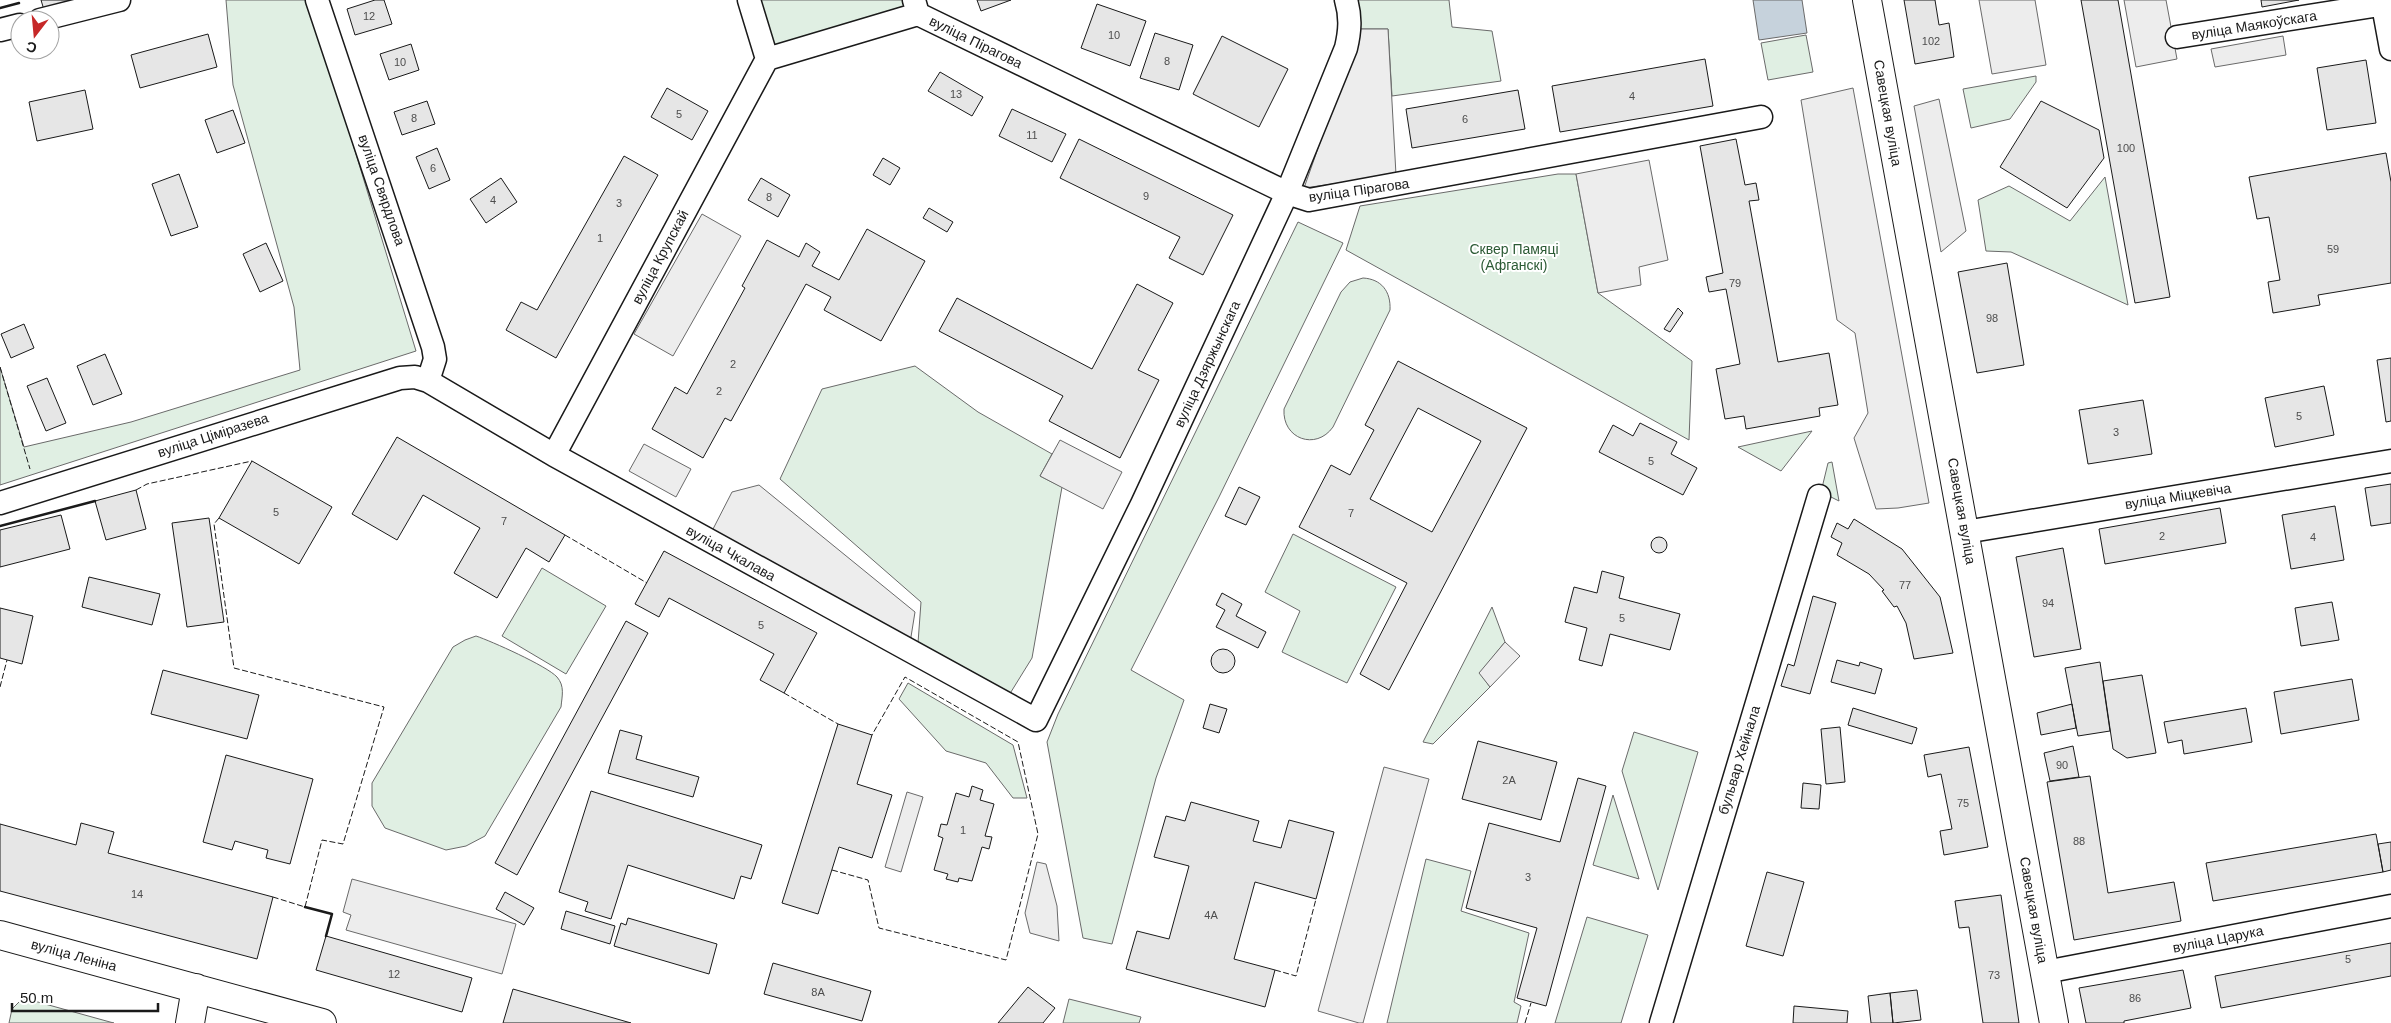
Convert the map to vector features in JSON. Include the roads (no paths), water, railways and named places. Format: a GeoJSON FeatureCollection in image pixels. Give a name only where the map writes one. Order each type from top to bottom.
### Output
{"type":"FeatureCollection","features":[{"type":"Feature","properties":{"kind":"main road","name":"Савецкая вуліца"},"geometry":{"type":"LineString","coordinates":[[1867,0],[2054,1023]]}},
{"type":"Feature","properties":{"kind":"main road","name":"вуліца Леніна"},"geometry":{"type":"LineString","coordinates":[[0,935],[322,1023]]}},
{"type":"Feature","properties":{"kind":"main road"},"geometry":{"type":"LineString","coordinates":[[190,1023],[196,988]]}},
{"type":"Feature","properties":{"kind":"street"},"geometry":{"type":"LineString","coordinates":[[60,15],[119,0]]}},
{"type":"Feature","properties":{"kind":"street","name":"вуліца Свярдлова"},"geometry":{"type":"LineString","coordinates":[[317,0],[433,347],[435,359],[428,381]]}},
{"type":"Feature","properties":{"kind":"street"},"geometry":{"type":"LineString","coordinates":[[749,0],[767,59],[916,7]]}},
{"type":"Feature","properties":{"kind":"street","name":"вуліца Дзяржынскага"},"geometry":{"type":"LineString","coordinates":[[1036,720],[1142,504],[1287,192],[1346,48],[1350,23],[1346,0]]}},
{"type":"Feature","properties":{"kind":"street"},"geometry":{"type":"LineString","coordinates":[[2385,2],[2391,49]]}},
{"type":"Feature","properties":{"kind":"street","name":"вуліца Маякоўскага"},"geometry":{"type":"LineString","coordinates":[[2177,37],[2385,2]]}},
{"type":"Feature","properties":{"kind":"street","name":"вуліца Пірагова"},"geometry":{"type":"LineString","coordinates":[[916,7],[1287,192],[1309,200],[1761,117]]}},
{"type":"Feature","properties":{"kind":"street","name":"вуліца Крупскай"},"geometry":{"type":"LineString","coordinates":[[554,455],[767,59]]}},
{"type":"Feature","properties":{"kind":"street","name":"вуліца Ціміразева"},"geometry":{"type":"LineString","coordinates":[[0,503],[400,378],[415,377],[428,381]]}},
{"type":"Feature","properties":{"kind":"street","name":"вуліца Чкалава"},"geometry":{"type":"LineString","coordinates":[[428,381],[554,455],[1036,720]]}},
{"type":"Feature","properties":{"kind":"street","name":"вуліца Міцкевіча"},"geometry":{"type":"LineString","coordinates":[[1965,532],[2391,461]]}},
{"type":"Feature","properties":{"kind":"street","name":"бульвар Хейнала"},"geometry":{"type":"LineString","coordinates":[[1660,1023],[1819,496]]}},
{"type":"Feature","properties":{"kind":"street","name":"вуліца Царука"},"geometry":{"type":"LineString","coordinates":[[2045,972],[2391,906]]}},
{"type":"Feature","properties":{"kind":"park label","name":"Сквер Памяці (Афганскі)"},"geometry":{"type":"Point","coordinates":[1514,258]}}]}
